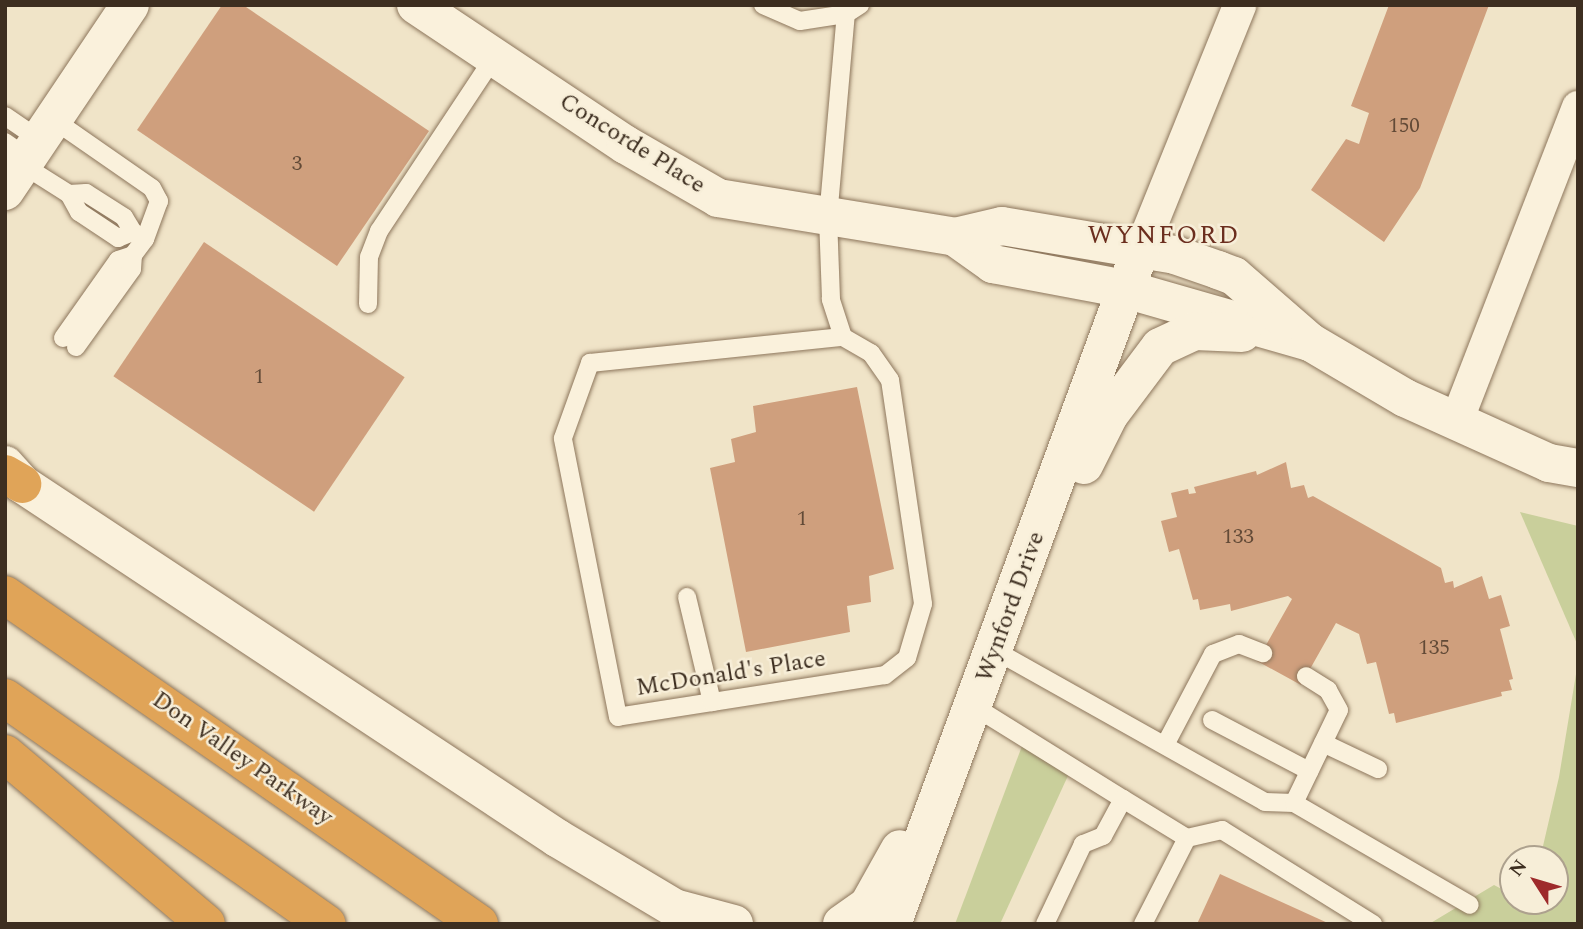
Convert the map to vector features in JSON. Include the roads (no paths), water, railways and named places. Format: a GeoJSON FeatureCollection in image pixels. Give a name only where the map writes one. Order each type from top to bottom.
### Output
{"type":"FeatureCollection","features":[{"type":"Feature","properties":{"kind":"highway","name":"Don Valley Parkway"},"geometry":{"type":"LineString","coordinates":[[5,595],[479,924]]}},
{"type":"Feature","properties":{"kind":"highway"},"geometry":{"type":"LineString","coordinates":[[5,698],[327,924]]}},
{"type":"Feature","properties":{"kind":"highway"},"geometry":{"type":"LineString","coordinates":[[5,754],[206,924]]}},
{"type":"Feature","properties":{"kind":"street"},"geometry":{"type":"LineString","coordinates":[[26,153],[130,5]]}},
{"type":"Feature","properties":{"kind":"street","name":"Concorde Place"},"geometry":{"type":"LineString","coordinates":[[416,5],[626,145],[718,198],[955,237],[1002,226],[1142,248]]}},
{"type":"Feature","properties":{"kind":"street"},"geometry":{"type":"LineString","coordinates":[[1239,5],[1142,248],[1234,276],[1310,342],[1405,398],[1549,463],[1578,468]]}},
{"type":"Feature","properties":{"kind":"street"},"geometry":{"type":"LineString","coordinates":[[1456,421],[1578,107]]}},
{"type":"Feature","properties":{"kind":"street","name":"Concorde Place"},"geometry":{"type":"LineString","coordinates":[[955,237],[993,264],[1125,289]]}},
{"type":"Feature","properties":{"kind":"street","name":"Wynford Drive"},"geometry":{"type":"LineString","coordinates":[[892,924],[1012,610],[1125,289],[1142,248]]}},
{"type":"Feature","properties":{"kind":"street"},"geometry":{"type":"LineString","coordinates":[[1125,289],[1310,342]]}},
{"type":"Feature","properties":{"kind":"street"},"geometry":{"type":"LineString","coordinates":[[1012,610],[1109,415],[1160,347],[1195,331],[1249,333],[1310,342]]}},
{"type":"Feature","properties":{"kind":"street"},"geometry":{"type":"LineString","coordinates":[[11,474],[666,905],[701,924]]}},
{"type":"Feature","properties":{"kind":"street"},"geometry":{"type":"LineString","coordinates":[[842,924],[868,906],[971,718]]}},
{"type":"Feature","properties":{"kind":"street"},"geometry":{"type":"LineString","coordinates":[[666,905],[734,924]]}},
{"type":"Feature","properties":{"kind":"lane"},"geometry":{"type":"LineString","coordinates":[[763,5],[800,20],[853,10],[828,218],[831,299],[843,337]]}},
{"type":"Feature","properties":{"kind":"lane"},"geometry":{"type":"LineString","coordinates":[[368,304],[369,257],[379,230],[495,56]]}},
{"type":"Feature","properties":{"kind":"lane"},"geometry":{"type":"LineString","coordinates":[[5,116],[26,153],[69,194],[79,212],[118,237],[139,235]]}},
{"type":"Feature","properties":{"kind":"lane"},"geometry":{"type":"LineString","coordinates":[[26,153],[152,188],[159,201],[139,235],[132,269],[70,342]]}},
{"type":"Feature","properties":{"kind":"lane","name":"McDonald's Place"},"geometry":{"type":"LineString","coordinates":[[843,337],[872,353],[890,380],[923,604],[907,658],[885,675],[618,718],[563,438],[590,363],[843,337]]}},
{"type":"Feature","properties":{"kind":"lane"},"geometry":{"type":"LineString","coordinates":[[687,597],[712,702]]}},
{"type":"Feature","properties":{"kind":"lane"},"geometry":{"type":"LineString","coordinates":[[1166,745],[1213,654],[1239,644],[1262,653]]}},
{"type":"Feature","properties":{"kind":"lane"},"geometry":{"type":"LineString","coordinates":[[996,651],[1265,802],[1294,803],[1470,905]]}},
{"type":"Feature","properties":{"kind":"lane"},"geometry":{"type":"LineString","coordinates":[[1294,803],[1339,710],[1328,690],[1306,676]]}},
{"type":"Feature","properties":{"kind":"lane"},"geometry":{"type":"LineString","coordinates":[[971,718],[1123,799],[1187,838],[1222,830],[1373,924]]}},
{"type":"Feature","properties":{"kind":"lane"},"geometry":{"type":"LineString","coordinates":[[1212,720],[1309,771]]}},
{"type":"Feature","properties":{"kind":"lane"},"geometry":{"type":"LineString","coordinates":[[1323,743],[1378,769]]}},
{"type":"Feature","properties":{"kind":"lane"},"geometry":{"type":"LineString","coordinates":[[1045,924],[1083,844],[1103,836],[1123,799]]}},
{"type":"Feature","properties":{"kind":"lane"},"geometry":{"type":"LineString","coordinates":[[1143,924],[1187,838]]}},
{"type":"Feature","properties":{"kind":"district","name":"WYNFORD"},"geometry":{"type":"Point","coordinates":[1164,236]}}]}
